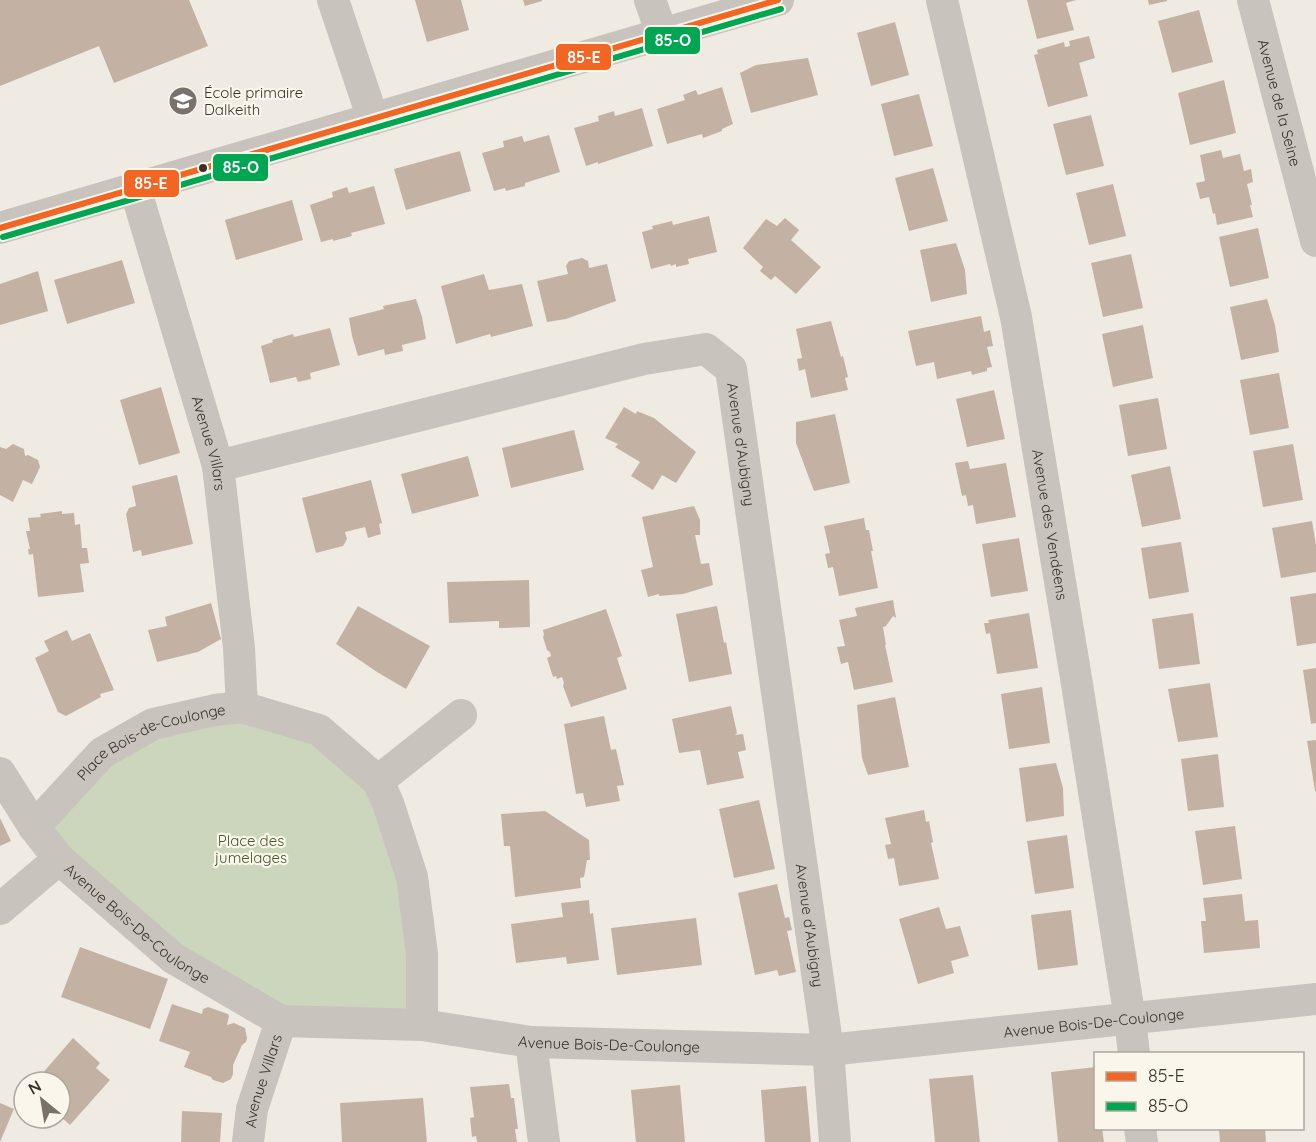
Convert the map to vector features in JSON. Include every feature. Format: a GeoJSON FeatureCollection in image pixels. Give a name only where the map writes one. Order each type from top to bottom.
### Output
{"type":"FeatureCollection","features":[{"type":"Feature","properties":{"kind":"street"},"geometry":{"type":"LineString","coordinates":[[333,0],[373,119]]}},
{"type":"Feature","properties":{"kind":"street"},"geometry":{"type":"LineString","coordinates":[[650,0],[662,34]]}},
{"type":"Feature","properties":{"kind":"street"},"geometry":{"type":"LineString","coordinates":[[0,228],[778,0]]}},
{"type":"Feature","properties":{"kind":"street","name":"Avenue des Vendéens"},"geometry":{"type":"LineString","coordinates":[[942,0],[1016,317],[1134,1052]]}},
{"type":"Feature","properties":{"kind":"street","name":"Avenue de la Seine"},"geometry":{"type":"LineString","coordinates":[[1253,0],[1316,242]]}},
{"type":"Feature","properties":{"kind":"street","name":"Avenue Villars"},"geometry":{"type":"LineString","coordinates":[[135,188],[218,466],[239,648],[242,706]]}},
{"type":"Feature","properties":{"kind":"street","name":"Avenue d'Aubigny"},"geometry":{"type":"LineString","coordinates":[[218,466],[644,359],[706,349],[731,369],[828,1050],[835,1142]]}},
{"type":"Feature","properties":{"kind":"street","name":"Place Bois-de-Coulonge"},"geometry":{"type":"LineString","coordinates":[[34,827],[102,753],[153,724],[242,706],[319,730],[378,780],[388,802],[412,877],[422,954],[422,1025]]}},
{"type":"Feature","properties":{"kind":"street"},"geometry":{"type":"LineString","coordinates":[[378,780],[461,715]]}},
{"type":"Feature","properties":{"kind":"street","name":"Avenue Bois-De-Coulonge"},"geometry":{"type":"LineString","coordinates":[[0,773],[34,827],[59,859],[172,958],[281,1021],[422,1025],[531,1042],[828,1050],[1316,999]]}},
{"type":"Feature","properties":{"kind":"street"},"geometry":{"type":"LineString","coordinates":[[0,909],[59,859]]}},
{"type":"Feature","properties":{"kind":"street","name":"Avenue Villars"},"geometry":{"type":"LineString","coordinates":[[249,1142],[252,1109],[281,1021]]}},
{"type":"Feature","properties":{"kind":"street"},"geometry":{"type":"LineString","coordinates":[[531,1042],[544,1142]]}},
{"type":"Feature","properties":{"kind":"green space","name":"Place des jumelages"},"geometry":{"type":"Polygon","coordinates":[[[215,710],[319,730],[388,803],[422,1025],[281,1021],[173,958],[34,827],[102,753],[215,710]]]}},
{"type":"Feature","properties":{"kind":"building"},"geometry":{"type":"Polygon","coordinates":[[[0,0],[189,0],[208,46],[114,83],[99,46],[0,86],[0,0]]]}},
{"type":"Feature","properties":{"kind":"building"},"geometry":{"type":"Polygon","coordinates":[[[415,0],[461,0],[469,30],[427,42],[415,0]]]}},
{"type":"Feature","properties":{"kind":"building"},"geometry":{"type":"Polygon","coordinates":[[[523,0],[542,0],[542,1],[525,6],[523,0]]]}},
{"type":"Feature","properties":{"kind":"building"},"geometry":{"type":"Polygon","coordinates":[[[1027,0],[1076,0],[1066,3],[1074,30],[1037,39],[1027,0]]]}},
{"type":"Feature","properties":{"kind":"building"},"geometry":{"type":"Polygon","coordinates":[[[1148,0],[1167,0],[1167,1],[1149,5],[1148,0]]]}},
{"type":"Feature","properties":{"kind":"building"},"geometry":{"type":"Polygon","coordinates":[[[1199,10],[1213,62],[1172,73],[1158,21],[1199,10]]]}},
{"type":"Feature","properties":{"kind":"building"},"geometry":{"type":"Polygon","coordinates":[[[895,22],[909,75],[871,86],[857,33],[895,22]]]}},
{"type":"Feature","properties":{"kind":"building"},"geometry":{"type":"Polygon","coordinates":[[[1089,36],[1095,58],[1079,63],[1088,96],[1048,107],[1034,55],[1038,54],[1037,50],[1064,42],[1065,47],[1070,46],[1069,41],[1089,36]]]}},
{"type":"Feature","properties":{"kind":"building"},"geometry":{"type":"Polygon","coordinates":[[[808,58],[818,95],[751,113],[740,73],[756,65],[808,58]]]}},
{"type":"Feature","properties":{"kind":"building"},"geometry":{"type":"Polygon","coordinates":[[[1224,80],[1236,133],[1190,145],[1178,93],[1224,80]]]}},
{"type":"Feature","properties":{"kind":"building"},"geometry":{"type":"Polygon","coordinates":[[[722,87],[733,124],[703,138],[702,134],[667,144],[657,109],[685,100],[683,95],[696,90],[698,95],[722,87]]]}},
{"type":"Feature","properties":{"kind":"building"},"geometry":{"type":"Polygon","coordinates":[[[919,94],[933,146],[894,156],[881,104],[919,94]]]}},
{"type":"Feature","properties":{"kind":"building"},"geometry":{"type":"Polygon","coordinates":[[[642,108],[653,146],[586,166],[574,128],[599,121],[598,116],[614,111],[615,116],[642,108]]]}},
{"type":"Feature","properties":{"kind":"building"},"geometry":{"type":"Polygon","coordinates":[[[1091,115],[1104,166],[1066,175],[1053,124],[1091,115]]]}},
{"type":"Feature","properties":{"kind":"building"},"geometry":{"type":"Polygon","coordinates":[[[549,135],[560,172],[525,183],[525,186],[506,191],[505,188],[494,191],[482,153],[504,147],[503,141],[522,136],[524,142],[549,135]]]}},
{"type":"Feature","properties":{"kind":"building"},"geometry":{"type":"Polygon","coordinates":[[[1221,150],[1223,158],[1240,154],[1244,171],[1251,169],[1253,182],[1247,184],[1253,217],[1217,225],[1209,197],[1200,199],[1196,183],[1205,181],[1200,155],[1221,150]]]}},
{"type":"Feature","properties":{"kind":"building"},"geometry":{"type":"Polygon","coordinates":[[[460,151],[471,191],[406,210],[394,169],[460,151]]]}},
{"type":"Feature","properties":{"kind":"building"},"geometry":{"type":"Polygon","coordinates":[[[933,168],[948,221],[909,231],[895,178],[933,168]]]}},
{"type":"Feature","properties":{"kind":"building"},"geometry":{"type":"Polygon","coordinates":[[[1113,184],[1126,236],[1089,245],[1076,193],[1113,184]]]}},
{"type":"Feature","properties":{"kind":"building"},"geometry":{"type":"Polygon","coordinates":[[[374,186],[385,224],[351,233],[352,236],[321,242],[310,205],[333,197],[332,192],[347,187],[349,193],[374,186]]]}},
{"type":"Feature","properties":{"kind":"building"},"geometry":{"type":"Polygon","coordinates":[[[292,200],[303,240],[236,260],[225,220],[292,200]]]}},
{"type":"Feature","properties":{"kind":"building"},"geometry":{"type":"Polygon","coordinates":[[[709,216],[717,252],[688,259],[689,264],[676,267],[676,264],[671,266],[670,264],[651,269],[642,232],[653,229],[652,226],[672,221],[673,225],[709,216]]]}},
{"type":"Feature","properties":{"kind":"building"},"geometry":{"type":"Polygon","coordinates":[[[785,218],[799,230],[791,240],[821,267],[796,294],[775,276],[771,280],[760,271],[763,267],[743,248],[766,219],[777,226],[785,218]]]}},
{"type":"Feature","properties":{"kind":"building"},"geometry":{"type":"Polygon","coordinates":[[[1258,228],[1269,278],[1230,287],[1219,237],[1258,228]]]}},
{"type":"Feature","properties":{"kind":"building"},"geometry":{"type":"Polygon","coordinates":[[[956,243],[965,270],[967,294],[931,302],[920,250],[956,243]]]}},
{"type":"Feature","properties":{"kind":"building"},"geometry":{"type":"Polygon","coordinates":[[[1131,254],[1143,308],[1103,317],[1091,263],[1131,254]]]}},
{"type":"Feature","properties":{"kind":"building"},"geometry":{"type":"Polygon","coordinates":[[[582,258],[588,261],[589,268],[607,264],[616,301],[566,319],[547,322],[537,281],[568,274],[566,266],[569,261],[582,258]]]}},
{"type":"Feature","properties":{"kind":"building"},"geometry":{"type":"Polygon","coordinates":[[[122,260],[135,303],[67,324],[54,280],[122,260]]]}},
{"type":"Feature","properties":{"kind":"building"},"geometry":{"type":"Polygon","coordinates":[[[38,271],[48,311],[0,325],[0,284],[38,271]]]}},
{"type":"Feature","properties":{"kind":"building"},"geometry":{"type":"Polygon","coordinates":[[[484,274],[489,290],[522,284],[533,326],[491,337],[490,334],[456,344],[441,286],[484,274]]]}},
{"type":"Feature","properties":{"kind":"building"},"geometry":{"type":"Polygon","coordinates":[[[416,299],[426,339],[402,345],[403,351],[385,355],[384,349],[358,356],[349,318],[384,309],[383,306],[416,299]]]}},
{"type":"Feature","properties":{"kind":"building"},"geometry":{"type":"Polygon","coordinates":[[[1267,299],[1275,325],[1279,352],[1241,360],[1230,307],[1267,299]]]}},
{"type":"Feature","properties":{"kind":"building"},"geometry":{"type":"Polygon","coordinates":[[[981,316],[984,332],[990,330],[993,346],[987,347],[992,367],[987,368],[987,371],[972,375],[971,371],[937,379],[934,362],[916,366],[908,331],[981,316]]]}},
{"type":"Feature","properties":{"kind":"building"},"geometry":{"type":"Polygon","coordinates":[[[831,321],[841,357],[843,356],[848,377],[845,378],[848,390],[811,398],[805,369],[799,371],[797,359],[802,358],[796,329],[831,321]]]}},
{"type":"Feature","properties":{"kind":"building"},"geometry":{"type":"Polygon","coordinates":[[[1143,325],[1153,378],[1113,387],[1102,334],[1143,325]]]}},
{"type":"Feature","properties":{"kind":"building"},"geometry":{"type":"Polygon","coordinates":[[[330,328],[340,365],[310,373],[311,379],[298,382],[296,377],[270,383],[261,346],[293,334],[294,337],[330,328]]]}},
{"type":"Feature","properties":{"kind":"building"},"geometry":{"type":"Polygon","coordinates":[[[1279,373],[1289,428],[1250,435],[1240,380],[1279,373]]]}},
{"type":"Feature","properties":{"kind":"building"},"geometry":{"type":"Polygon","coordinates":[[[161,387],[180,453],[139,465],[120,400],[161,387]]]}},
{"type":"Feature","properties":{"kind":"building"},"geometry":{"type":"Polygon","coordinates":[[[994,390],[1005,439],[967,447],[956,399],[994,390]]]}},
{"type":"Feature","properties":{"kind":"building"},"geometry":{"type":"Polygon","coordinates":[[[1158,398],[1167,449],[1128,456],[1119,405],[1158,398]]]}},
{"type":"Feature","properties":{"kind":"building"},"geometry":{"type":"Polygon","coordinates":[[[624,407],[636,414],[637,411],[654,418],[696,452],[676,483],[662,475],[653,490],[631,476],[640,462],[615,447],[618,444],[605,438],[624,407]]]}},
{"type":"Feature","properties":{"kind":"building"},"geometry":{"type":"Polygon","coordinates":[[[835,414],[850,483],[814,491],[796,443],[796,422],[835,414]]]}},
{"type":"Feature","properties":{"kind":"building"},"geometry":{"type":"Polygon","coordinates":[[[574,430],[584,470],[511,488],[502,448],[574,430]]]}},
{"type":"Feature","properties":{"kind":"building"},"geometry":{"type":"Polygon","coordinates":[[[13,444],[24,449],[25,456],[28,455],[38,460],[40,467],[32,484],[23,480],[13,502],[0,495],[0,447],[6,449],[13,444]]]}},
{"type":"Feature","properties":{"kind":"building"},"geometry":{"type":"Polygon","coordinates":[[[1293,444],[1303,500],[1263,507],[1253,451],[1293,444]]]}},
{"type":"Feature","properties":{"kind":"building"},"geometry":{"type":"Polygon","coordinates":[[[468,456],[479,496],[412,514],[401,474],[468,456]]]}},
{"type":"Feature","properties":{"kind":"building"},"geometry":{"type":"Polygon","coordinates":[[[968,461],[970,469],[1006,463],[1016,517],[976,524],[973,505],[968,506],[966,495],[962,496],[955,463],[968,461]]]}},
{"type":"Feature","properties":{"kind":"building"},"geometry":{"type":"Polygon","coordinates":[[[1170,466],[1181,519],[1142,527],[1131,475],[1170,466]]]}},
{"type":"Feature","properties":{"kind":"building"},"geometry":{"type":"Polygon","coordinates":[[[177,475],[193,544],[142,556],[141,550],[133,552],[126,514],[129,508],[136,506],[132,486],[177,475]]]}},
{"type":"Feature","properties":{"kind":"building"},"geometry":{"type":"Polygon","coordinates":[[[371,480],[382,523],[379,524],[381,534],[368,538],[365,527],[345,532],[347,539],[343,546],[316,553],[302,498],[371,480]]]}},
{"type":"Feature","properties":{"kind":"building"},"geometry":{"type":"Polygon","coordinates":[[[694,506],[700,520],[700,535],[695,535],[701,564],[709,563],[713,585],[683,594],[659,596],[659,594],[648,597],[641,570],[653,567],[642,517],[694,506]]]}},
{"type":"Feature","properties":{"kind":"building"},"geometry":{"type":"Polygon","coordinates":[[[62,511],[62,514],[74,513],[75,525],[80,524],[82,548],[87,548],[89,563],[80,564],[84,592],[38,597],[33,554],[29,555],[28,549],[30,549],[26,531],[30,531],[28,518],[62,511]]]}},
{"type":"Feature","properties":{"kind":"building"},"geometry":{"type":"Polygon","coordinates":[[[864,518],[866,530],[869,530],[878,588],[839,596],[833,567],[828,568],[825,554],[830,553],[824,526],[864,518]]]}},
{"type":"Feature","properties":{"kind":"building"},"geometry":{"type":"Polygon","coordinates":[[[1312,521],[1316,545],[1316,572],[1281,578],[1272,528],[1312,521]]]}},
{"type":"Feature","properties":{"kind":"building"},"geometry":{"type":"Polygon","coordinates":[[[1019,538],[1028,591],[991,597],[982,544],[1019,538]]]}},
{"type":"Feature","properties":{"kind":"building"},"geometry":{"type":"Polygon","coordinates":[[[1181,542],[1189,592],[1149,599],[1141,548],[1181,542]]]}},
{"type":"Feature","properties":{"kind":"building"},"geometry":{"type":"Polygon","coordinates":[[[529,580],[530,627],[499,628],[499,621],[449,623],[447,582],[529,580]]]}},
{"type":"Feature","properties":{"kind":"building"},"geometry":{"type":"Polygon","coordinates":[[[1316,593],[1316,643],[1297,646],[1290,597],[1316,593]]]}},
{"type":"Feature","properties":{"kind":"building"},"geometry":{"type":"Polygon","coordinates":[[[893,600],[896,618],[893,616],[883,627],[893,682],[854,690],[848,662],[841,664],[837,647],[845,646],[839,620],[857,616],[855,608],[893,600]]]}},
{"type":"Feature","properties":{"kind":"building"},"geometry":{"type":"Polygon","coordinates":[[[211,603],[221,639],[198,652],[157,662],[148,630],[167,626],[165,617],[211,603]]]}},
{"type":"Feature","properties":{"kind":"building"},"geometry":{"type":"Polygon","coordinates":[[[358,606],[430,646],[406,689],[336,644],[358,606]]]}},
{"type":"Feature","properties":{"kind":"building"},"geometry":{"type":"Polygon","coordinates":[[[717,606],[732,674],[689,682],[676,614],[717,606]]]}},
{"type":"Feature","properties":{"kind":"building"},"geometry":{"type":"Polygon","coordinates":[[[606,609],[622,656],[617,658],[627,689],[571,707],[562,677],[557,679],[556,676],[553,677],[547,658],[551,656],[543,637],[543,630],[606,609]]]}},
{"type":"Feature","properties":{"kind":"building"},"geometry":{"type":"Polygon","coordinates":[[[1029,613],[1038,668],[997,674],[990,633],[986,634],[984,623],[989,623],[988,620],[1029,613]]]}},
{"type":"Feature","properties":{"kind":"building"},"geometry":{"type":"Polygon","coordinates":[[[1193,613],[1200,664],[1159,669],[1152,619],[1193,613]]]}},
{"type":"Feature","properties":{"kind":"building"},"geometry":{"type":"Polygon","coordinates":[[[67,630],[72,641],[90,633],[114,690],[100,694],[101,697],[66,716],[58,712],[35,658],[49,651],[44,641],[67,630]]]}},
{"type":"Feature","properties":{"kind":"building"},"geometry":{"type":"Polygon","coordinates":[[[1316,668],[1316,723],[1311,724],[1303,670],[1316,668]]]}},
{"type":"Feature","properties":{"kind":"building"},"geometry":{"type":"Polygon","coordinates":[[[1210,683],[1218,737],[1178,742],[1168,689],[1210,683]]]}},
{"type":"Feature","properties":{"kind":"building"},"geometry":{"type":"Polygon","coordinates":[[[1042,687],[1050,743],[1009,749],[1001,694],[1042,687]]]}},
{"type":"Feature","properties":{"kind":"building"},"geometry":{"type":"Polygon","coordinates":[[[895,697],[909,767],[868,775],[862,758],[857,705],[895,697]]]}},
{"type":"Feature","properties":{"kind":"building"},"geometry":{"type":"Polygon","coordinates":[[[731,706],[737,733],[735,735],[743,734],[746,750],[738,752],[744,778],[707,785],[700,750],[679,753],[672,719],[731,706]]]}},
{"type":"Feature","properties":{"kind":"building"},"geometry":{"type":"Polygon","coordinates":[[[604,716],[611,750],[616,749],[624,785],[617,786],[620,801],[586,807],[583,793],[576,794],[564,724],[604,716]]]}},
{"type":"Feature","properties":{"kind":"building"},"geometry":{"type":"Polygon","coordinates":[[[1316,740],[1316,791],[1315,791],[1307,741],[1316,740]]]}},
{"type":"Feature","properties":{"kind":"building"},"geometry":{"type":"Polygon","coordinates":[[[1218,754],[1224,807],[1188,811],[1181,759],[1218,754]]]}},
{"type":"Feature","properties":{"kind":"building"},"geometry":{"type":"Polygon","coordinates":[[[1056,763],[1063,788],[1064,816],[1026,822],[1019,768],[1056,763]]]}},
{"type":"Feature","properties":{"kind":"building"},"geometry":{"type":"Polygon","coordinates":[[[759,800],[775,869],[734,878],[719,809],[759,800]]]}},
{"type":"Feature","properties":{"kind":"building"},"geometry":{"type":"Polygon","coordinates":[[[924,810],[926,822],[929,821],[939,879],[899,886],[894,858],[888,859],[885,845],[891,844],[885,818],[924,810]]]}},
{"type":"Feature","properties":{"kind":"building"},"geometry":{"type":"Polygon","coordinates":[[[545,811],[589,840],[590,860],[587,860],[584,877],[580,878],[581,888],[515,897],[510,846],[504,846],[501,814],[545,811]]]}},
{"type":"Feature","properties":{"kind":"building"},"geometry":{"type":"Polygon","coordinates":[[[0,818],[11,841],[0,846],[0,818]]]}},
{"type":"Feature","properties":{"kind":"building"},"geometry":{"type":"Polygon","coordinates":[[[1235,826],[1242,879],[1203,885],[1195,831],[1235,826]]]}},
{"type":"Feature","properties":{"kind":"building"},"geometry":{"type":"Polygon","coordinates":[[[1067,835],[1074,888],[1035,894],[1027,841],[1067,835]]]}},
{"type":"Feature","properties":{"kind":"building"},"geometry":{"type":"Polygon","coordinates":[[[777,884],[785,918],[789,917],[792,930],[787,931],[796,972],[779,976],[777,970],[755,975],[738,893],[777,884]]]}},
{"type":"Feature","properties":{"kind":"building"},"geometry":{"type":"Polygon","coordinates":[[[1242,894],[1245,921],[1258,920],[1260,948],[1204,953],[1201,921],[1206,921],[1203,898],[1242,894]]]}},
{"type":"Feature","properties":{"kind":"building"},"geometry":{"type":"Polygon","coordinates":[[[589,900],[590,914],[593,913],[599,960],[567,964],[566,957],[516,963],[511,924],[563,917],[561,903],[589,900]]]}},
{"type":"Feature","properties":{"kind":"building"},"geometry":{"type":"Polygon","coordinates":[[[939,907],[946,929],[960,926],[969,956],[951,961],[954,973],[918,984],[899,919],[939,907]]]}},
{"type":"Feature","properties":{"kind":"building"},"geometry":{"type":"Polygon","coordinates":[[[1071,910],[1078,965],[1038,970],[1031,915],[1071,910]]]}},
{"type":"Feature","properties":{"kind":"building"},"geometry":{"type":"Polygon","coordinates":[[[696,918],[702,965],[617,975],[611,928],[696,918]]]}},
{"type":"Feature","properties":{"kind":"building"},"geometry":{"type":"Polygon","coordinates":[[[80,947],[168,979],[150,1029],[61,997],[80,947]]]}},
{"type":"Feature","properties":{"kind":"building"},"geometry":{"type":"Polygon","coordinates":[[[172,1004],[202,1014],[203,1009],[208,1007],[228,1014],[227,1025],[234,1023],[245,1028],[246,1042],[242,1045],[233,1065],[231,1079],[223,1083],[184,1067],[190,1052],[159,1041],[172,1004]]]}},
{"type":"Feature","properties":{"kind":"building"},"geometry":{"type":"Polygon","coordinates":[[[73,1038],[100,1063],[96,1068],[110,1080],[72,1123],[72,1070],[45,1070],[73,1038]]]}},
{"type":"Feature","properties":{"kind":"building"},"geometry":{"type":"Polygon","coordinates":[[[1094,1067],[1094,1130],[1102,1130],[1104,1142],[1058,1142],[1051,1072],[1094,1067]]]}},
{"type":"Feature","properties":{"kind":"building"},"geometry":{"type":"Polygon","coordinates":[[[973,1075],[980,1142],[935,1142],[929,1079],[973,1075]]]}},
{"type":"Feature","properties":{"kind":"building"},"geometry":{"type":"Polygon","coordinates":[[[509,1084],[511,1098],[514,1098],[518,1129],[515,1129],[517,1142],[477,1142],[476,1136],[472,1137],[470,1118],[474,1117],[470,1087],[509,1084]]]}},
{"type":"Feature","properties":{"kind":"building"},"geometry":{"type":"Polygon","coordinates":[[[680,1085],[685,1142],[636,1142],[631,1090],[680,1085]]]}},
{"type":"Feature","properties":{"kind":"building"},"geometry":{"type":"Polygon","coordinates":[[[806,1086],[811,1142],[765,1142],[761,1090],[806,1086]]]}},
{"type":"Feature","properties":{"kind":"building"},"geometry":{"type":"Polygon","coordinates":[[[423,1098],[427,1142],[342,1142],[340,1103],[423,1098]]]}},
{"type":"Feature","properties":{"kind":"building"},"geometry":{"type":"Polygon","coordinates":[[[0,1103],[12,1108],[12,1114],[0,1142],[0,1103]]]}},
{"type":"Feature","properties":{"kind":"building"},"geometry":{"type":"Polygon","coordinates":[[[182,1111],[222,1113],[220,1142],[181,1142],[182,1111]]]}},
{"type":"Feature","properties":{"kind":"building"},"geometry":{"type":"Polygon","coordinates":[[[1219,1130],[1265,1130],[1266,1142],[1220,1142],[1219,1130]]]}},
{"type":"Feature","properties":{"kind":"transit line","name":"85-E"},"geometry":{"type":"LineString","coordinates":[[0,228],[778,0]]}},
{"type":"Feature","properties":{"kind":"transit line","name":"85-O"},"geometry":{"type":"LineString","coordinates":[[3,237],[781,9]]}},
{"type":"Feature","properties":{"kind":"place","name":"École primaire Dalkeith"},"geometry":{"type":"Point","coordinates":[183,101]}}]}
